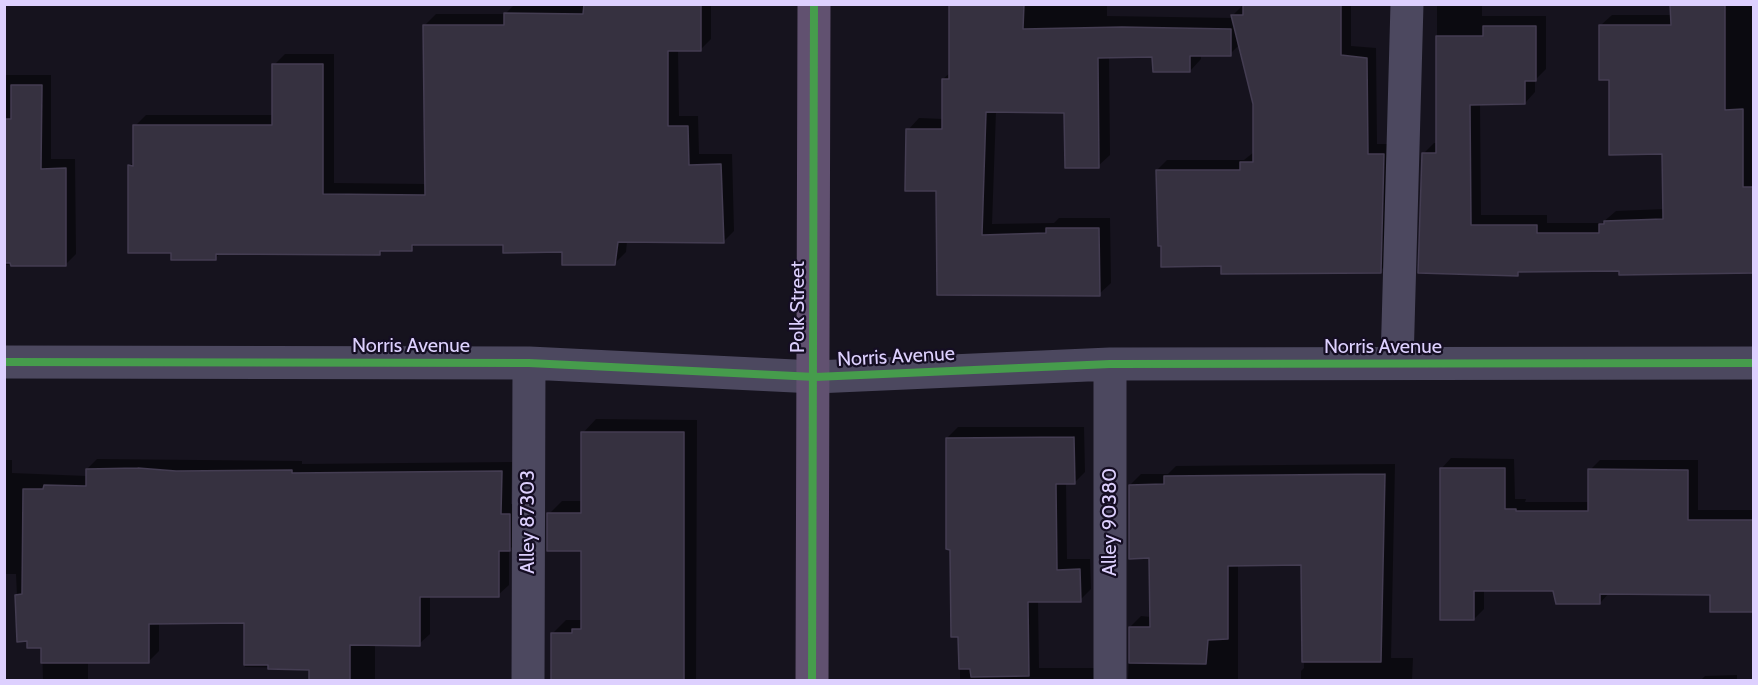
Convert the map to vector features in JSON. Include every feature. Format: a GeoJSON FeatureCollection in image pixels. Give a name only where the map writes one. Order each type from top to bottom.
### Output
{"type":"FeatureCollection","features":[{"type":"Feature","properties":{"kind":"main road","name":"Polk Street"},"geometry":{"type":"LineString","coordinates":[[812,681],[815,377],[814,4]]}},
{"type":"Feature","properties":{"kind":"street"},"geometry":{"type":"LineString","coordinates":[[1397,363],[1407,4]]}},
{"type":"Feature","properties":{"kind":"street","name":"Norris Avenue"},"geometry":{"type":"LineString","coordinates":[[4,362],[529,363],[815,377],[1110,363],[1754,363]]}},
{"type":"Feature","properties":{"kind":"street","name":"Alley 87303"},"geometry":{"type":"LineString","coordinates":[[528,681],[529,363]]}},
{"type":"Feature","properties":{"kind":"street","name":"Alley 90380"},"geometry":{"type":"LineString","coordinates":[[1110,363],[1110,681]]}},
{"type":"Feature","properties":{"kind":"building"},"geometry":{"type":"Polygon","coordinates":[[[584,4],[701,5],[701,51],[668,51],[668,126],[688,126],[689,165],[721,164],[724,243],[618,242],[615,265],[562,265],[562,252],[503,253],[503,245],[412,245],[412,251],[380,251],[380,255],[216,254],[216,260],[171,260],[171,253],[128,253],[128,165],[133,166],[133,125],[272,125],[272,64],[323,64],[323,194],[425,195],[423,25],[504,25],[504,13],[583,14],[584,4]]]}},
{"type":"Feature","properties":{"kind":"building"},"geometry":{"type":"Polygon","coordinates":[[[949,4],[1024,4],[1023,29],[1122,27],[1231,29],[1231,56],[1190,56],[1190,72],[1153,72],[1152,57],[1098,58],[1099,168],[1065,168],[1064,113],[986,112],[982,235],[1046,233],[1046,228],[1099,228],[1100,296],[937,295],[936,191],[905,191],[906,129],[942,129],[942,79],[949,79],[949,4]]]}},
{"type":"Feature","properties":{"kind":"building"},"geometry":{"type":"Polygon","coordinates":[[[1243,4],[1341,4],[1341,55],[1367,58],[1368,154],[1384,154],[1381,273],[1221,274],[1221,266],[1161,267],[1161,246],[1158,246],[1156,170],[1240,170],[1240,162],[1253,162],[1253,104],[1231,15],[1243,15],[1243,4]]]}},
{"type":"Feature","properties":{"kind":"building"},"geometry":{"type":"Polygon","coordinates":[[[1670,4],[1725,4],[1725,110],[1743,109],[1743,187],[1754,187],[1754,273],[1619,275],[1619,271],[1518,272],[1518,276],[1418,273],[1422,153],[1436,153],[1436,36],[1483,36],[1483,26],[1536,26],[1536,81],[1525,81],[1525,104],[1470,105],[1471,225],[1537,225],[1537,233],[1599,233],[1599,224],[1604,224],[1604,221],[1663,219],[1662,154],[1609,155],[1609,80],[1599,80],[1599,25],[1671,25],[1670,4]]]}},
{"type":"Feature","properties":{"kind":"building"},"geometry":{"type":"Polygon","coordinates":[[[11,85],[42,85],[41,169],[66,168],[66,266],[11,266],[10,263],[4,263],[4,119],[11,119],[11,85]]]}},
{"type":"Feature","properties":{"kind":"building"},"geometry":{"type":"Polygon","coordinates":[[[581,432],[684,432],[684,681],[551,681],[551,633],[572,633],[572,629],[581,629],[581,551],[547,551],[547,513],[581,513],[581,432]]]}},
{"type":"Feature","properties":{"kind":"building"},"geometry":{"type":"Polygon","coordinates":[[[1074,437],[1075,484],[1056,484],[1057,570],[1080,569],[1081,602],[1028,602],[1029,676],[971,677],[970,669],[959,669],[958,637],[951,637],[950,550],[946,549],[946,438],[1074,437]]]}},
{"type":"Feature","properties":{"kind":"building"},"geometry":{"type":"Polygon","coordinates":[[[138,468],[176,471],[292,470],[292,473],[502,471],[501,514],[510,514],[510,551],[499,551],[499,597],[420,597],[420,646],[350,645],[350,681],[309,681],[309,670],[268,669],[268,665],[244,665],[244,623],[149,624],[149,663],[41,663],[41,648],[27,648],[27,641],[17,642],[15,595],[22,594],[23,489],[43,489],[44,485],[86,486],[86,469],[138,468]]]}},
{"type":"Feature","properties":{"kind":"building"},"geometry":{"type":"Polygon","coordinates":[[[1440,468],[1505,468],[1505,509],[1516,509],[1516,511],[1588,511],[1588,469],[1688,470],[1688,520],[1754,520],[1754,612],[1710,612],[1710,595],[1600,594],[1600,604],[1556,604],[1553,591],[1474,591],[1474,620],[1440,620],[1440,468]]]}},
{"type":"Feature","properties":{"kind":"building"},"geometry":{"type":"Polygon","coordinates":[[[1385,474],[1381,662],[1302,662],[1301,565],[1228,566],[1228,639],[1208,640],[1206,664],[1129,663],[1129,627],[1150,627],[1149,558],[1129,559],[1129,485],[1164,484],[1164,476],[1385,474]]]}},
{"type":"Feature","properties":{"kind":"cycle path"},"geometry":{"type":"LineString","coordinates":[[812,680],[814,4]]}},
{"type":"Feature","properties":{"kind":"cycle path"},"geometry":{"type":"LineString","coordinates":[[4,362],[529,363],[815,377],[1110,364],[1754,363]]}}]}
